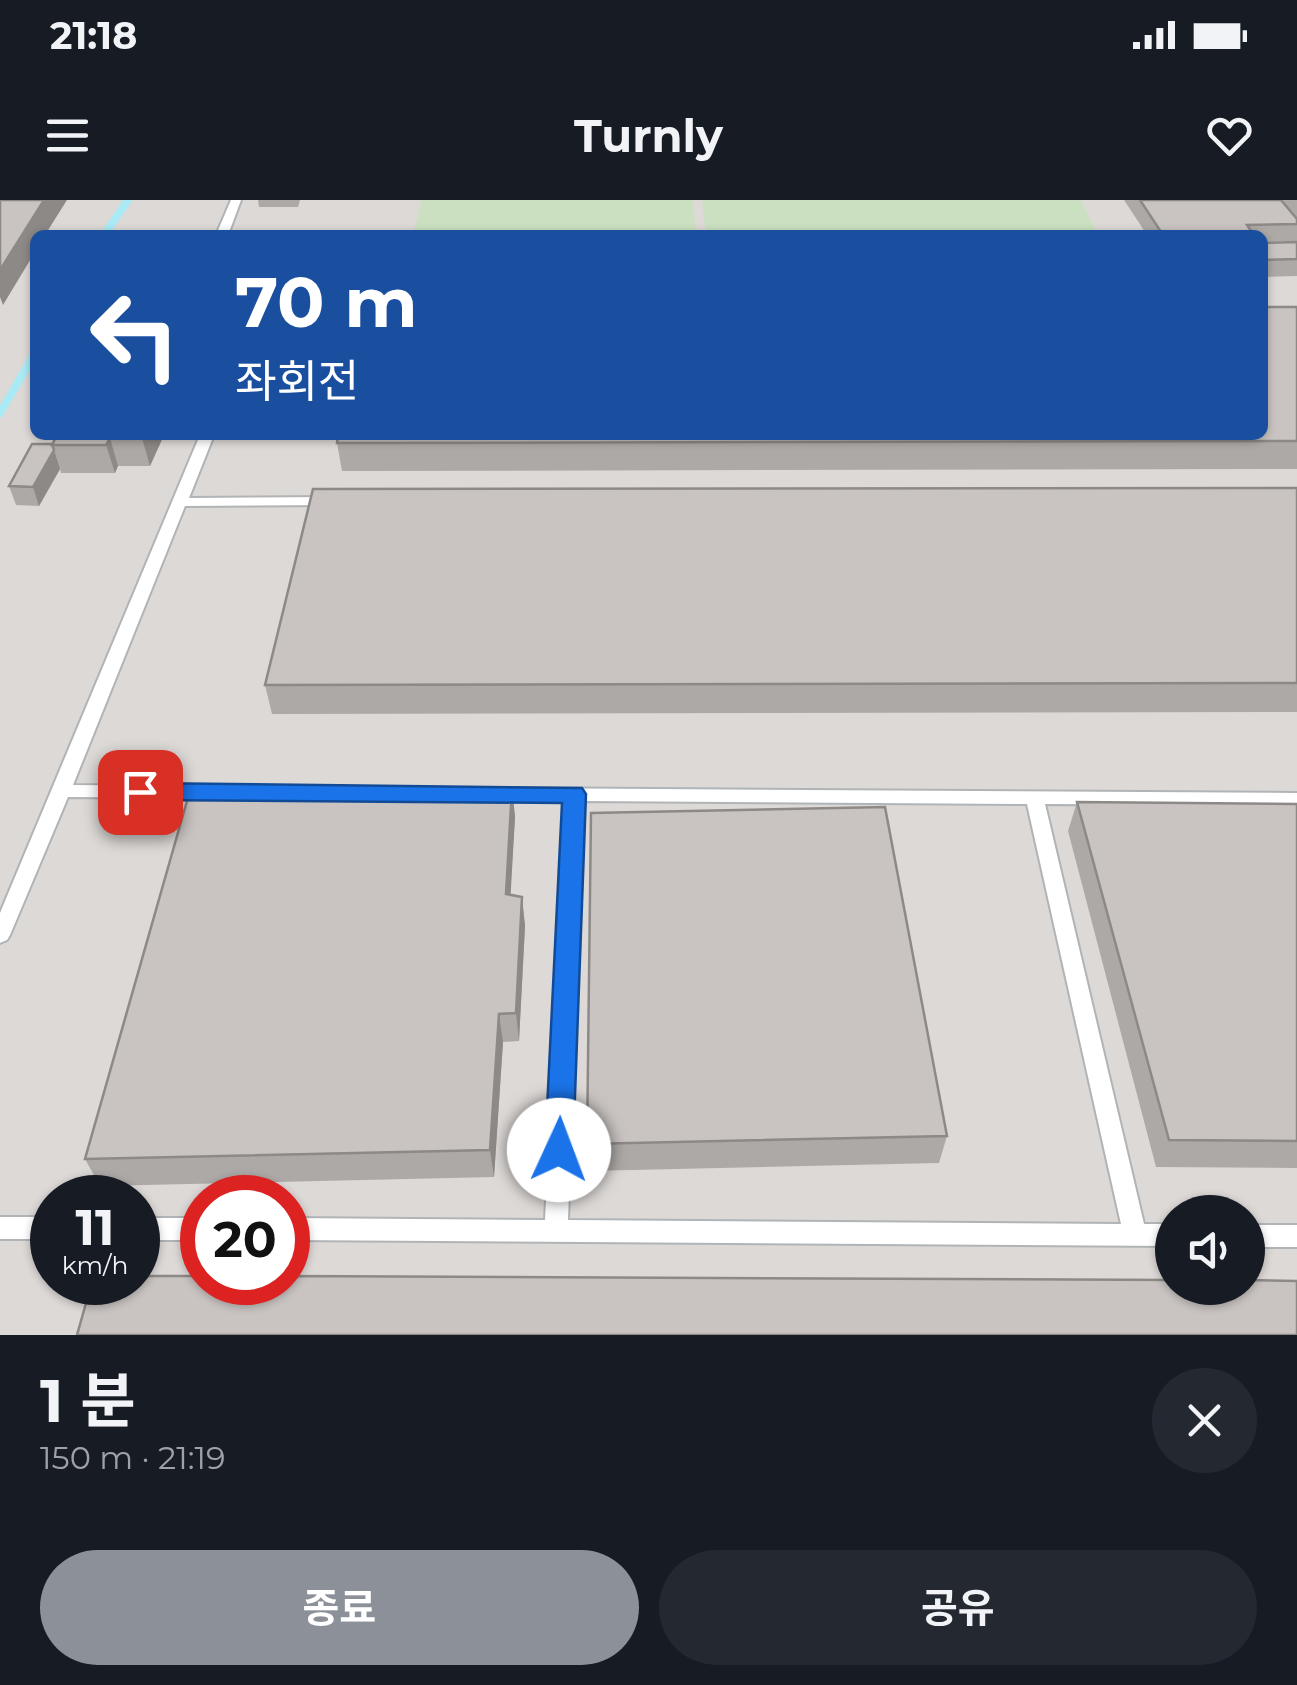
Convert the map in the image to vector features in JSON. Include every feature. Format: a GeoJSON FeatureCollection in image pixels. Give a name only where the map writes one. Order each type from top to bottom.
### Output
{"type":"FeatureCollection","features":[{"type":"Feature","properties":{"kind":"lane"},"geometry":{"type":"LineString","coordinates":[[224,230],[236,200]]}},
{"type":"Feature","properties":{"kind":"lane"},"geometry":{"type":"LineString","coordinates":[[0,935],[205,440]]}},
{"type":"Feature","properties":{"kind":"lane"},"geometry":{"type":"LineString","coordinates":[[180,502],[339,501]]}},
{"type":"Feature","properties":{"kind":"lane"},"geometry":{"type":"LineString","coordinates":[[62,791],[338,793]]}},
{"type":"Feature","properties":{"kind":"lane"},"geometry":{"type":"LineString","coordinates":[[476,794],[1297,799]]}},
{"type":"Feature","properties":{"kind":"lane"},"geometry":{"type":"LineString","coordinates":[[556,1229],[574,794]]}},
{"type":"Feature","properties":{"kind":"lane"},"geometry":{"type":"LineString","coordinates":[[1034,797],[1134,1235]]}},
{"type":"Feature","properties":{"kind":"lane"},"geometry":{"type":"LineString","coordinates":[[0,1228],[30,1228]]}},
{"type":"Feature","properties":{"kind":"lane"},"geometry":{"type":"LineString","coordinates":[[310,1229],[1155,1235]]}},
{"type":"Feature","properties":{"kind":"lane"},"geometry":{"type":"LineString","coordinates":[[1265,1236],[1297,1236]]}},
{"type":"Feature","properties":{"kind":"shaded area"},"geometry":{"type":"Polygon","coordinates":[[[0,200],[1297,200],[1297,1335],[0,1335],[0,200]]]}},
{"type":"Feature","properties":{"kind":"green space"},"geometry":{"type":"Polygon","coordinates":[[[422,200],[693,200],[696,230],[414,230],[422,200]]]}},
{"type":"Feature","properties":{"kind":"green space"},"geometry":{"type":"Polygon","coordinates":[[[702,200],[1081,200],[1096,230],[705,230],[702,200]]]}},
{"type":"Feature","properties":{"kind":"building"},"geometry":{"type":"Polygon","coordinates":[[[0,200],[44,200],[0,270],[0,200]]]}},
{"type":"Feature","properties":{"kind":"building"},"geometry":{"type":"Polygon","coordinates":[[[1140,200],[1281,200],[1297,219],[1297,224],[1247,225],[1250,230],[1160,230],[1140,200]]]}},
{"type":"Feature","properties":{"kind":"building"},"geometry":{"type":"Polygon","coordinates":[[[1297,242],[1297,259],[1268,260],[1268,243],[1297,242]]]}},
{"type":"Feature","properties":{"kind":"building"},"geometry":{"type":"Polygon","coordinates":[[[1268,307],[1297,307],[1297,441],[337,443],[1268,440],[1268,307]]]}},
{"type":"Feature","properties":{"kind":"building"},"geometry":{"type":"Polygon","coordinates":[[[54,440],[109,440],[106,445],[52,445],[54,440]]]}},
{"type":"Feature","properties":{"kind":"building"},"geometry":{"type":"Polygon","coordinates":[[[32,444],[52,444],[54,450],[33,487],[9,486],[32,444]]]}},
{"type":"Feature","properties":{"kind":"building"},"geometry":{"type":"Polygon","coordinates":[[[1297,488],[1297,683],[265,685],[313,489],[1297,488]]]}},
{"type":"Feature","properties":{"kind":"building"},"geometry":{"type":"Polygon","coordinates":[[[512,788],[506,894],[522,897],[516,1013],[499,1014],[490,1150],[85,1159],[189,794],[512,788]]]}},
{"type":"Feature","properties":{"kind":"building"},"geometry":{"type":"Polygon","coordinates":[[[1077,802],[1297,804],[1297,1141],[1169,1140],[1077,802]]]}},
{"type":"Feature","properties":{"kind":"building"},"geometry":{"type":"Polygon","coordinates":[[[885,807],[947,1136],[587,1144],[591,813],[885,807]]]}},
{"type":"Feature","properties":{"kind":"building"},"geometry":{"type":"Polygon","coordinates":[[[160,1276],[180,1276],[180,1305],[310,1305],[310,1276],[1155,1280],[1155,1305],[1265,1305],[1265,1280],[1297,1281],[1297,1335],[77,1335],[85,1305],[160,1305],[160,1276]]]}},
{"type":"Feature","properties":{"kind":"waterway"},"geometry":{"type":"LineString","coordinates":[[107,230],[128,200]]}},
{"type":"Feature","properties":{"kind":"waterway"},"geometry":{"type":"LineString","coordinates":[[0,413],[30,362]]}},
{"type":"Feature","properties":{"kind":"route"},"geometry":{"type":"LineString","coordinates":[[140,792],[574,794],[559,1150]]}}]}
